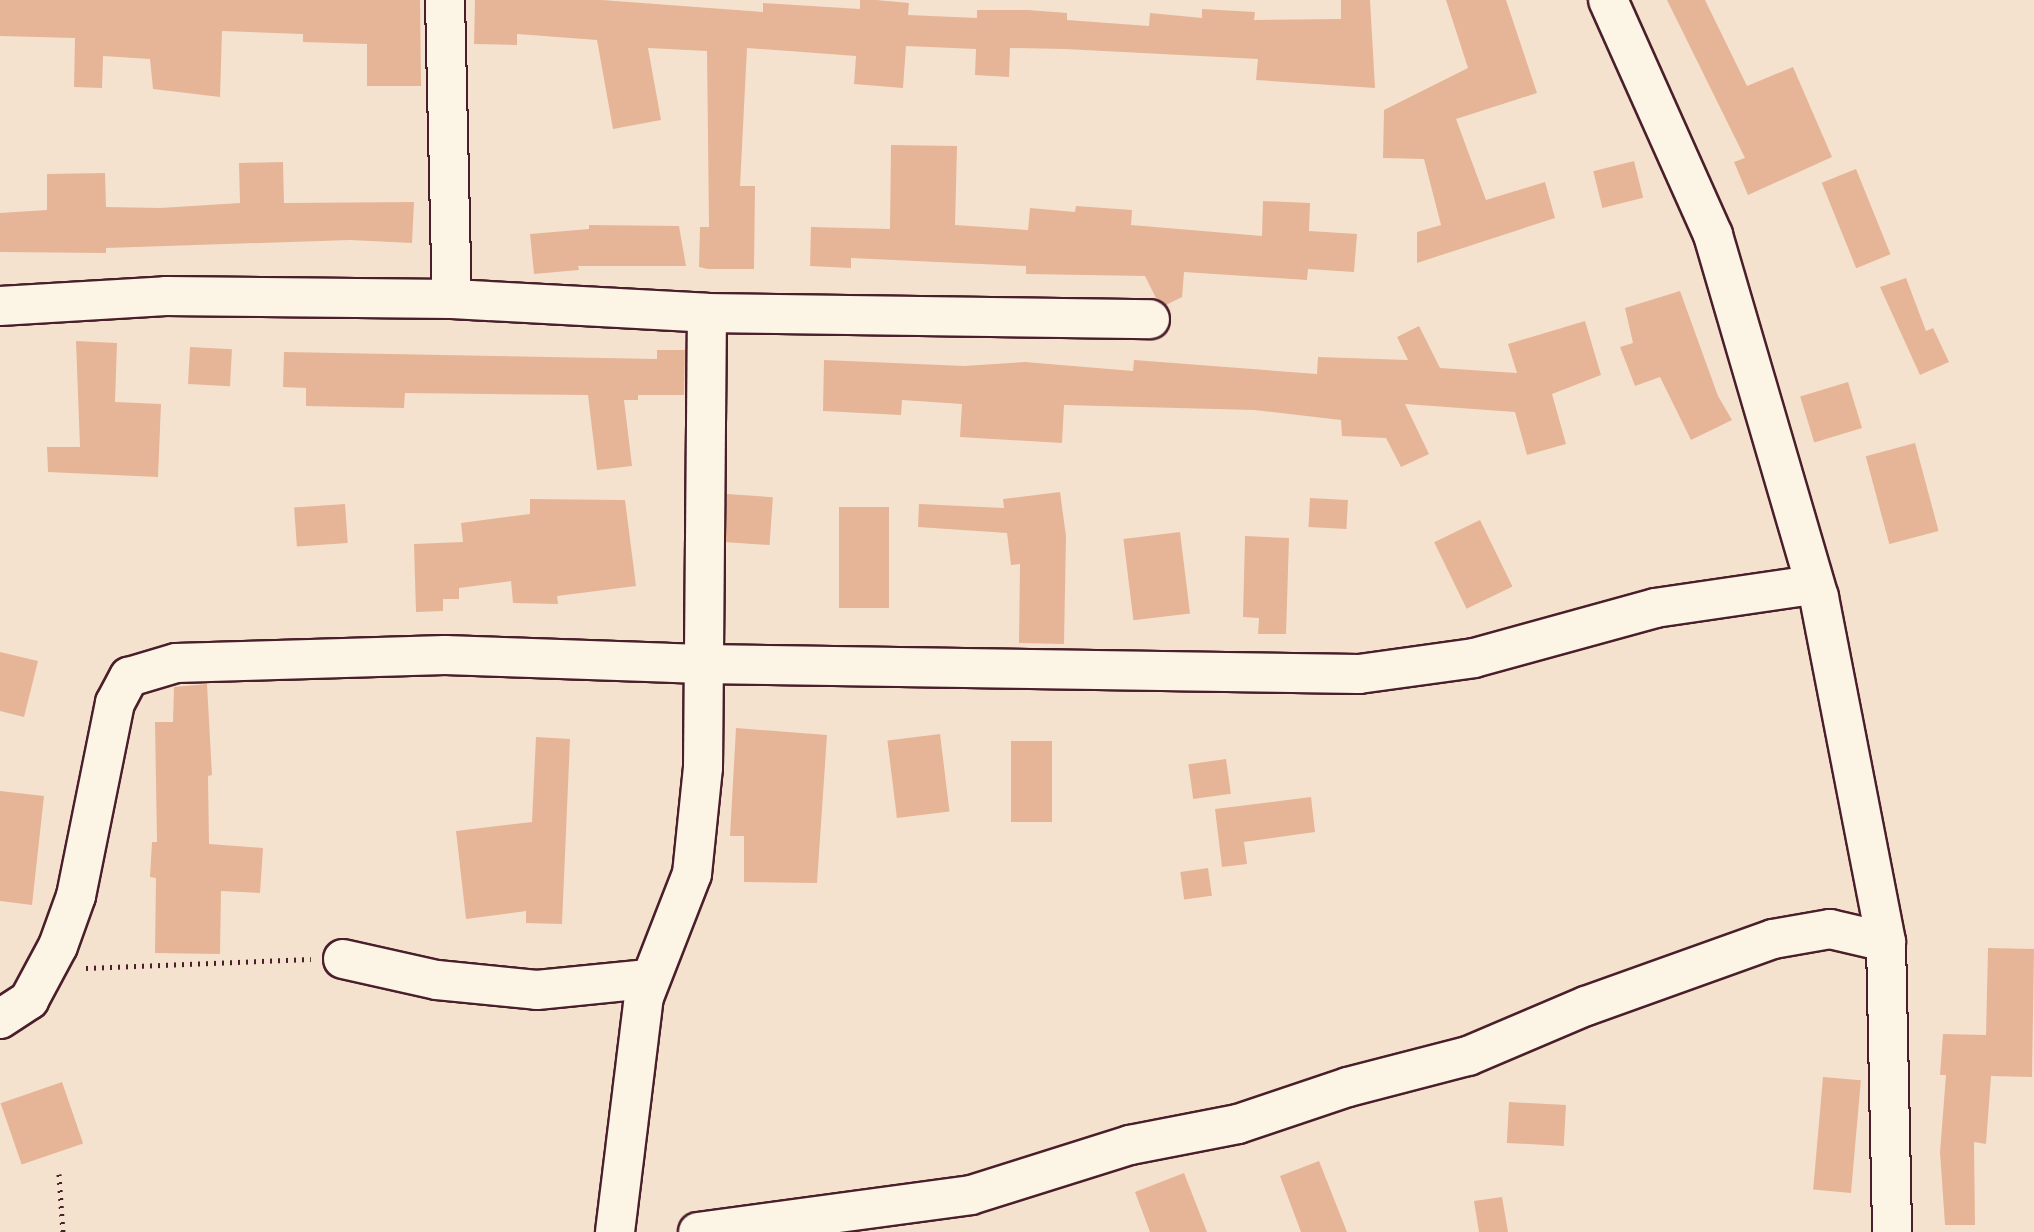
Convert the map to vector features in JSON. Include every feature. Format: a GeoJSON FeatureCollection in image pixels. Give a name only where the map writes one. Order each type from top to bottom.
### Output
{"type":"FeatureCollection","features":[{"type":"Feature","properties":{"kind":"street"},"geometry":{"type":"LineString","coordinates":[[445,0],[452,299]]}},
{"type":"Feature","properties":{"kind":"street"},"geometry":{"type":"LineString","coordinates":[[1608,0],[1713,235],[1812,585],[1886,942],[1892,1232]]}},
{"type":"Feature","properties":{"kind":"street"},"geometry":{"type":"LineString","coordinates":[[0,306],[166,296],[452,299],[707,313],[1150,319]]}},
{"type":"Feature","properties":{"kind":"street"},"geometry":{"type":"LineString","coordinates":[[615,1232],[648,979],[692,874],[703,768],[707,313]]}},
{"type":"Feature","properties":{"kind":"street"},"geometry":{"type":"LineString","coordinates":[[0,1019],[29,1000],[45,972],[76,896],[115,703],[129,677],[176,663],[445,655],[702,664],[1359,674],[1474,658],[1655,608],[1812,585]]}},
{"type":"Feature","properties":{"kind":"street"},"geometry":{"type":"LineString","coordinates":[[698,1232],[971,1195],[1130,1145],[1238,1124],[1348,1087],[1468,1056],[1586,1006],[1773,939],[1830,929],[1886,942]]}},
{"type":"Feature","properties":{"kind":"street"},"geometry":{"type":"LineString","coordinates":[[343,959],[437,980],[537,990],[648,979]]}},
{"type":"Feature","properties":{"kind":"path"},"geometry":{"type":"LineString","coordinates":[[45,972],[343,959]]}},
{"type":"Feature","properties":{"kind":"path"},"geometry":{"type":"LineString","coordinates":[[59,1174],[63,1232]]}},
{"type":"Feature","properties":{"kind":"building"},"geometry":{"type":"Polygon","coordinates":[[[0,0],[420,0],[421,86],[367,86],[367,44],[303,42],[303,34],[222,31],[220,97],[153,89],[150,59],[103,56],[102,88],[74,87],[75,38],[0,36],[0,0]]]}},
{"type":"Feature","properties":{"kind":"building"},"geometry":{"type":"Polygon","coordinates":[[[475,0],[602,0],[763,12],[763,3],[860,9],[860,0],[876,0],[909,3],[908,15],[977,18],[977,10],[1028,10],[1067,13],[1067,20],[1149,26],[1150,13],[1202,18],[1202,9],[1255,12],[1254,20],[1341,19],[1341,0],[1370,0],[1375,88],[1256,80],[1258,59],[1065,49],[1010,48],[1009,77],[975,75],[976,49],[906,46],[903,88],[854,84],[856,56],[747,48],[740,186],[755,186],[754,269],[708,269],[699,267],[700,227],[709,227],[707,51],[648,48],[661,120],[613,129],[597,40],[517,34],[517,45],[474,44],[475,0]]]}},
{"type":"Feature","properties":{"kind":"building"},"geometry":{"type":"Polygon","coordinates":[[[1446,0],[1506,0],[1537,93],[1456,119],[1486,200],[1545,182],[1555,218],[1417,263],[1417,232],[1441,225],[1424,159],[1383,158],[1384,110],[1468,68],[1446,0]]]}},
{"type":"Feature","properties":{"kind":"building"},"geometry":{"type":"Polygon","coordinates":[[[1667,0],[1705,0],[1747,86],[1793,67],[1832,157],[1748,195],[1734,162],[1745,158],[1667,0]]]}},
{"type":"Feature","properties":{"kind":"building"},"geometry":{"type":"Polygon","coordinates":[[[891,145],[957,146],[955,225],[1028,230],[1030,208],[1075,212],[1076,206],[1132,210],[1131,225],[1262,236],[1263,201],[1310,203],[1309,231],[1357,234],[1354,272],[1308,269],[1307,280],[1184,272],[1182,297],[1166,305],[1156,298],[1145,276],[1026,274],[1026,266],[851,258],[851,268],[810,266],[811,227],[890,229],[891,145]]]}},
{"type":"Feature","properties":{"kind":"building"},"geometry":{"type":"Polygon","coordinates":[[[1634,161],[1643,198],[1602,208],[1593,171],[1634,161]]]}},
{"type":"Feature","properties":{"kind":"building"},"geometry":{"type":"Polygon","coordinates":[[[283,162],[284,203],[414,202],[412,243],[350,240],[106,248],[106,253],[0,252],[0,213],[47,210],[47,174],[105,173],[106,207],[160,208],[240,203],[239,163],[283,162]]]}},
{"type":"Feature","properties":{"kind":"building"},"geometry":{"type":"Polygon","coordinates":[[[1856,169],[1890,254],[1856,268],[1822,183],[1856,169]]]}},
{"type":"Feature","properties":{"kind":"building"},"geometry":{"type":"Polygon","coordinates":[[[589,225],[679,226],[686,266],[578,266],[579,270],[534,274],[530,234],[589,229],[589,225]]]}},
{"type":"Feature","properties":{"kind":"building"},"geometry":{"type":"Polygon","coordinates":[[[1906,278],[1926,331],[1933,328],[1949,362],[1920,375],[1880,287],[1906,278]]]}},
{"type":"Feature","properties":{"kind":"building"},"geometry":{"type":"Polygon","coordinates":[[[1680,291],[1718,396],[1732,420],[1691,440],[1660,377],[1635,386],[1620,347],[1633,343],[1625,308],[1680,291]]]}},
{"type":"Feature","properties":{"kind":"building"},"geometry":{"type":"Polygon","coordinates":[[[1585,321],[1601,375],[1552,394],[1566,444],[1527,455],[1515,412],[1405,404],[1429,454],[1401,467],[1386,438],[1342,436],[1341,420],[1254,410],[1064,405],[1062,443],[960,437],[962,404],[902,400],[901,415],[823,411],[824,360],[964,366],[1025,362],[1133,371],[1134,360],[1317,374],[1318,357],[1408,360],[1397,337],[1419,326],[1440,368],[1517,373],[1508,344],[1585,321]]]}},
{"type":"Feature","properties":{"kind":"building"},"geometry":{"type":"Polygon","coordinates":[[[76,341],[117,343],[115,402],[161,404],[158,477],[48,472],[47,447],[80,447],[76,341]]]}},
{"type":"Feature","properties":{"kind":"building"},"geometry":{"type":"Polygon","coordinates":[[[190,347],[232,349],[230,386],[188,384],[190,347]]]}},
{"type":"Feature","properties":{"kind":"building"},"geometry":{"type":"Polygon","coordinates":[[[657,350],[685,350],[684,395],[638,395],[638,400],[624,400],[632,466],[597,470],[588,395],[405,393],[404,408],[306,406],[306,388],[283,387],[284,352],[657,359],[657,350]]]}},
{"type":"Feature","properties":{"kind":"building"},"geometry":{"type":"Polygon","coordinates":[[[1848,382],[1862,428],[1814,443],[1800,397],[1848,382]]]}},
{"type":"Feature","properties":{"kind":"building"},"geometry":{"type":"Polygon","coordinates":[[[1915,443],[1939,531],[1889,544],[1866,456],[1915,443]]]}},
{"type":"Feature","properties":{"kind":"building"},"geometry":{"type":"Polygon","coordinates":[[[1060,492],[1066,536],[1064,644],[1019,643],[1020,564],[1011,565],[1007,533],[918,527],[919,504],[1004,508],[1003,499],[1060,492]]]}},
{"type":"Feature","properties":{"kind":"building"},"geometry":{"type":"Polygon","coordinates":[[[727,494],[773,497],[770,545],[724,542],[727,494]]]}},
{"type":"Feature","properties":{"kind":"building"},"geometry":{"type":"Polygon","coordinates":[[[1310,498],[1348,500],[1346,529],[1308,527],[1310,498]]]}},
{"type":"Feature","properties":{"kind":"building"},"geometry":{"type":"Polygon","coordinates":[[[530,499],[625,500],[636,586],[557,596],[558,604],[513,603],[511,581],[459,588],[459,599],[443,599],[443,611],[416,612],[414,544],[463,542],[461,523],[530,514],[530,499]]]}},
{"type":"Feature","properties":{"kind":"building"},"geometry":{"type":"Polygon","coordinates":[[[345,504],[348,543],[297,546],[294,508],[345,504]]]}},
{"type":"Feature","properties":{"kind":"building"},"geometry":{"type":"Polygon","coordinates":[[[839,507],[889,507],[889,608],[839,608],[839,507]]]}},
{"type":"Feature","properties":{"kind":"building"},"geometry":{"type":"Polygon","coordinates":[[[1480,520],[1512,587],[1467,609],[1434,542],[1480,520]]]}},
{"type":"Feature","properties":{"kind":"building"},"geometry":{"type":"Polygon","coordinates":[[[1180,532],[1190,613],[1133,620],[1123,539],[1180,532]]]}},
{"type":"Feature","properties":{"kind":"building"},"geometry":{"type":"Polygon","coordinates":[[[1245,536],[1289,538],[1286,634],[1258,634],[1259,618],[1243,617],[1245,536]]]}},
{"type":"Feature","properties":{"kind":"building"},"geometry":{"type":"Polygon","coordinates":[[[0,652],[38,661],[24,717],[0,711],[0,652]]]}},
{"type":"Feature","properties":{"kind":"building"},"geometry":{"type":"Polygon","coordinates":[[[207,684],[212,775],[208,776],[209,844],[263,848],[260,893],[221,891],[220,954],[155,953],[156,878],[150,877],[152,842],[157,842],[155,722],[173,722],[174,687],[207,684]]]}},
{"type":"Feature","properties":{"kind":"building"},"geometry":{"type":"Polygon","coordinates":[[[736,728],[827,735],[817,883],[744,882],[744,836],[730,836],[736,728]]]}},
{"type":"Feature","properties":{"kind":"building"},"geometry":{"type":"Polygon","coordinates":[[[940,734],[950,811],[897,818],[887,740],[940,734]]]}},
{"type":"Feature","properties":{"kind":"building"},"geometry":{"type":"Polygon","coordinates":[[[536,737],[570,739],[562,924],[526,923],[526,911],[466,919],[456,831],[532,822],[536,737]]]}},
{"type":"Feature","properties":{"kind":"building"},"geometry":{"type":"Polygon","coordinates":[[[1011,741],[1052,741],[1052,822],[1011,822],[1011,741]]]}},
{"type":"Feature","properties":{"kind":"building"},"geometry":{"type":"Polygon","coordinates":[[[1226,759],[1231,794],[1193,799],[1188,764],[1226,759]]]}},
{"type":"Feature","properties":{"kind":"building"},"geometry":{"type":"Polygon","coordinates":[[[0,791],[44,796],[32,905],[0,901],[0,791]]]}},
{"type":"Feature","properties":{"kind":"building"},"geometry":{"type":"Polygon","coordinates":[[[1311,797],[1315,832],[1244,842],[1247,864],[1222,867],[1215,809],[1311,797]]]}},
{"type":"Feature","properties":{"kind":"building"},"geometry":{"type":"Polygon","coordinates":[[[1208,868],[1212,896],[1184,900],[1180,872],[1208,868]]]}},
{"type":"Feature","properties":{"kind":"building"},"geometry":{"type":"Polygon","coordinates":[[[1988,948],[2034,949],[2032,1077],[1991,1076],[1986,1144],[1974,1142],[1975,1225],[1945,1225],[1940,1152],[1946,1075],[1940,1075],[1943,1034],[1986,1035],[1988,948]]]}},
{"type":"Feature","properties":{"kind":"building"},"geometry":{"type":"Polygon","coordinates":[[[1823,1077],[1861,1080],[1851,1193],[1813,1190],[1823,1077]]]}},
{"type":"Feature","properties":{"kind":"building"},"geometry":{"type":"Polygon","coordinates":[[[62,1082],[83,1143],[22,1165],[1,1103],[62,1082]]]}},
{"type":"Feature","properties":{"kind":"building"},"geometry":{"type":"Polygon","coordinates":[[[1509,1102],[1566,1105],[1564,1146],[1507,1143],[1509,1102]]]}},
{"type":"Feature","properties":{"kind":"building"},"geometry":{"type":"Polygon","coordinates":[[[1319,1161],[1347,1232],[1301,1232],[1280,1176],[1319,1161]]]}},
{"type":"Feature","properties":{"kind":"building"},"geometry":{"type":"Polygon","coordinates":[[[1184,1173],[1207,1232],[1150,1232],[1135,1192],[1184,1173]]]}},
{"type":"Feature","properties":{"kind":"building"},"geometry":{"type":"Polygon","coordinates":[[[1502,1197],[1508,1232],[1479,1232],[1474,1201],[1502,1197]]]}}]}
